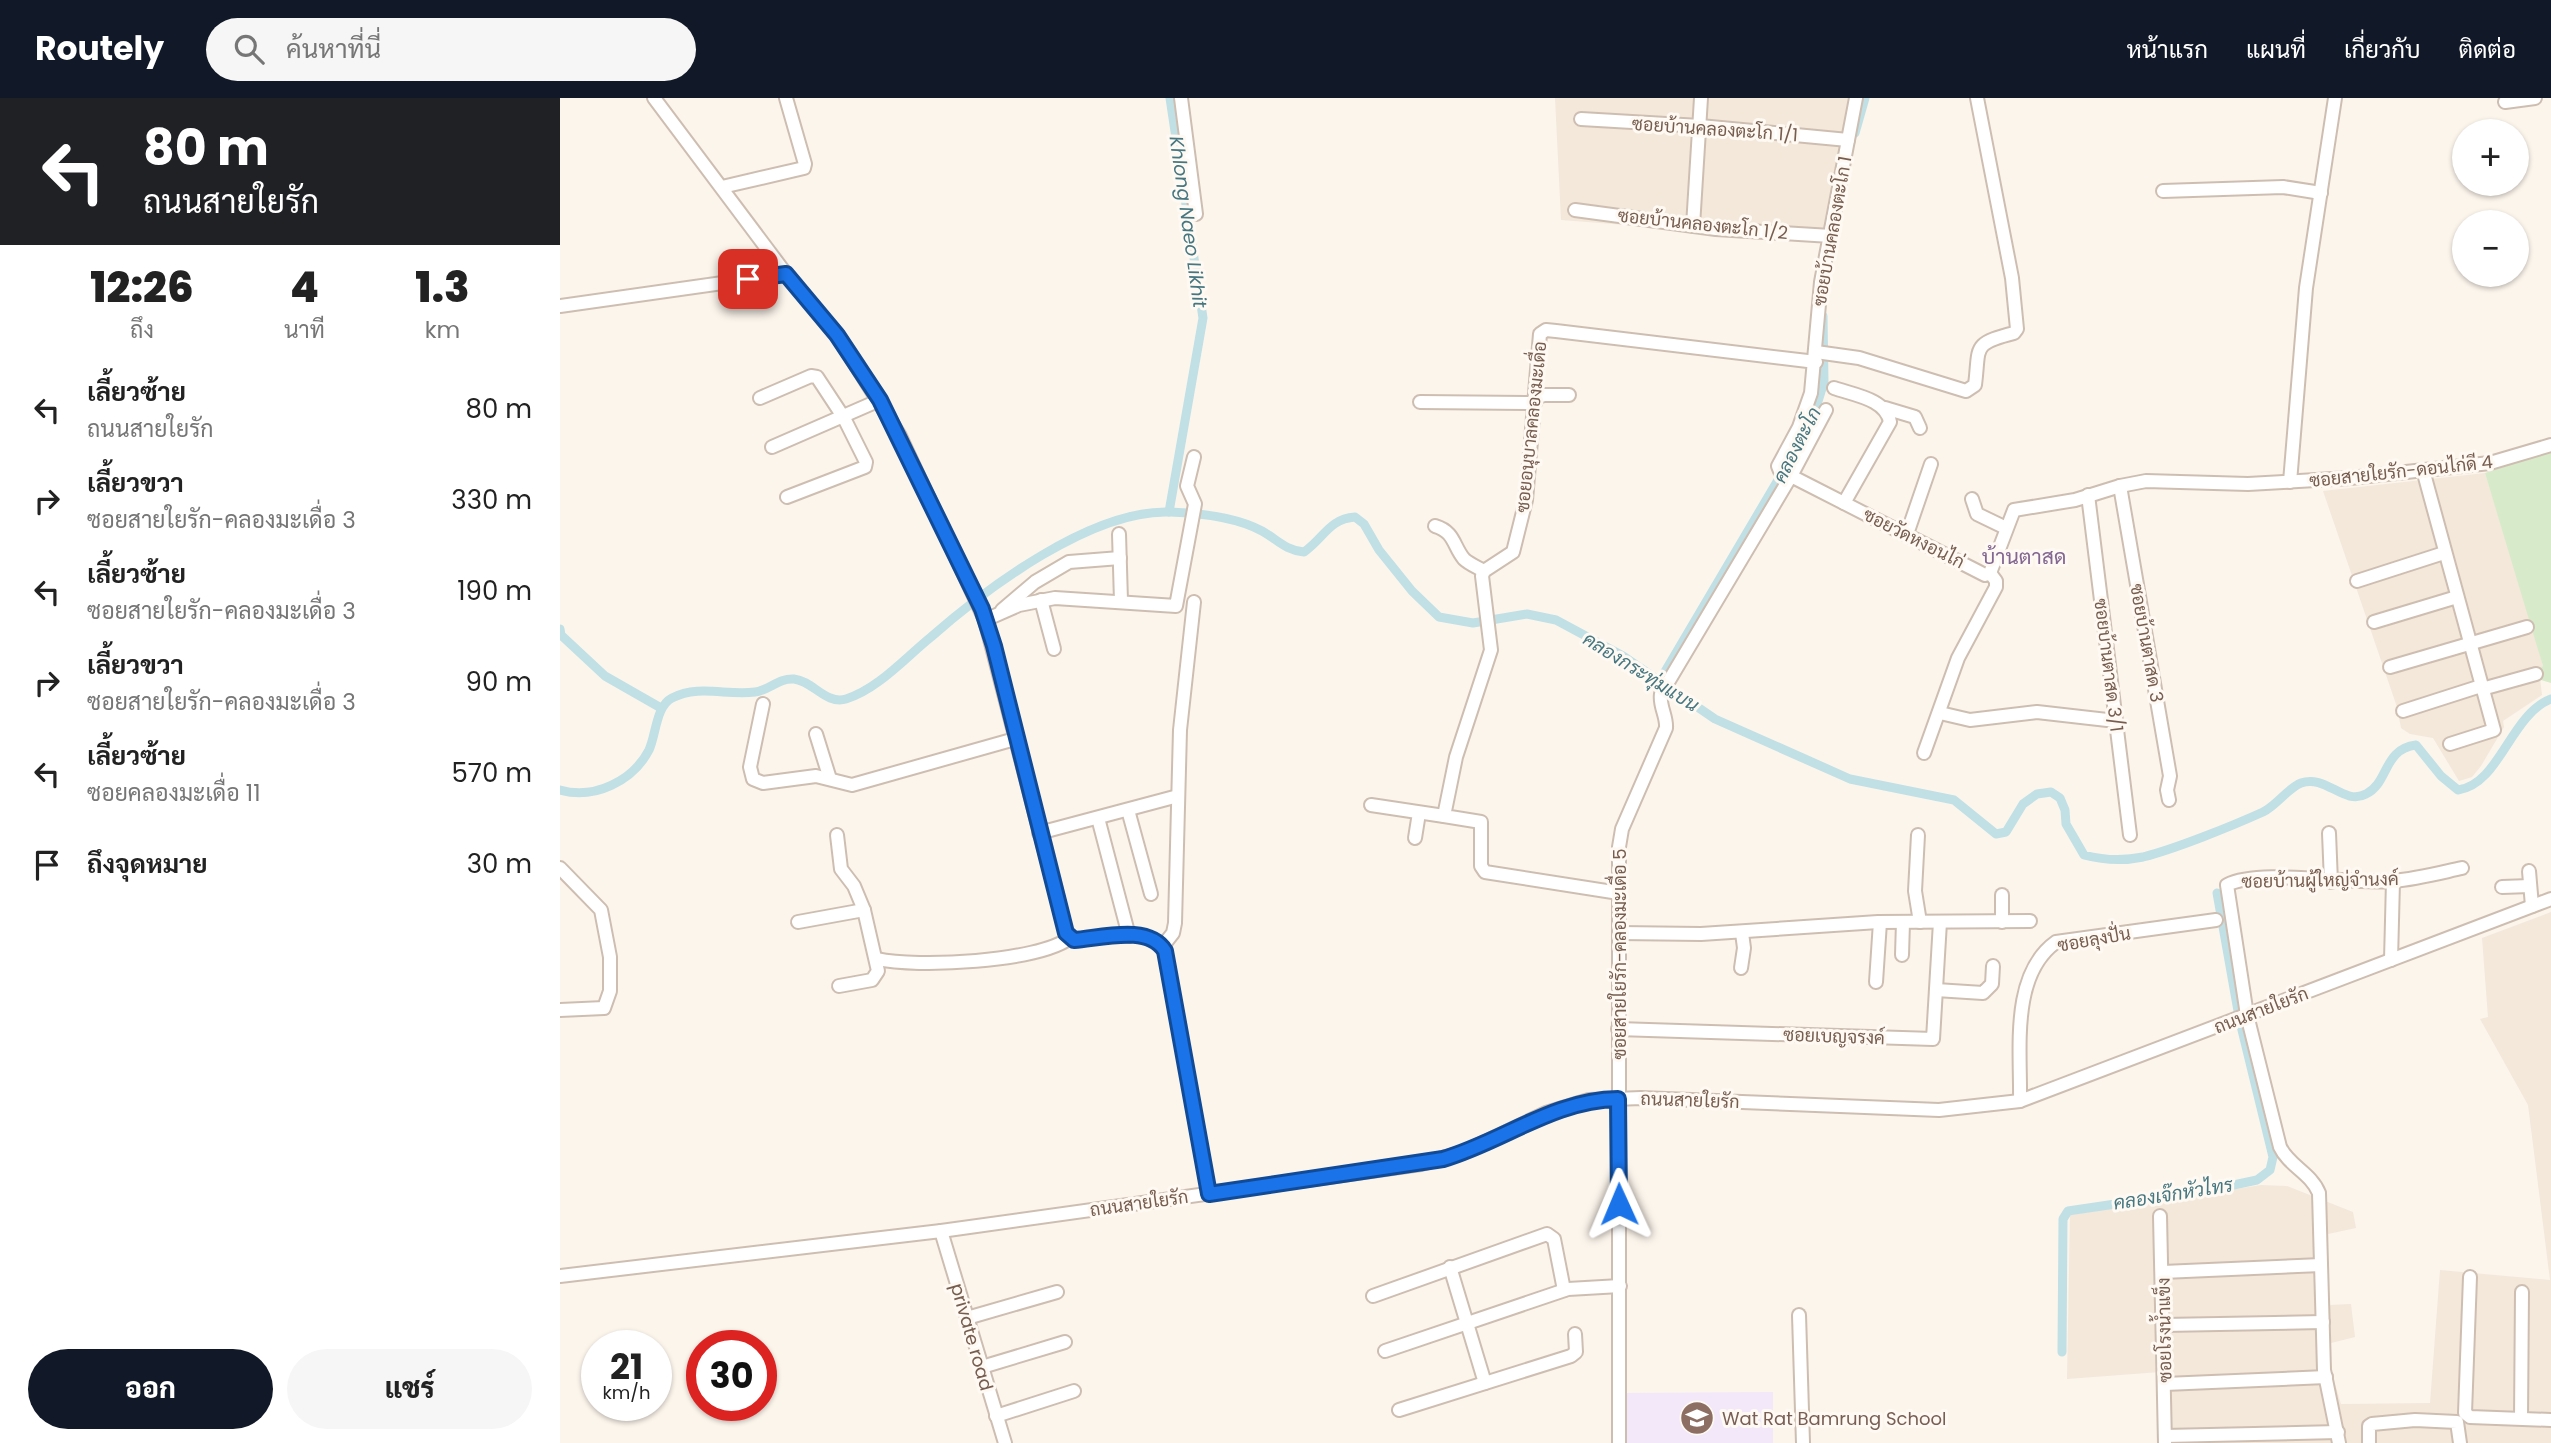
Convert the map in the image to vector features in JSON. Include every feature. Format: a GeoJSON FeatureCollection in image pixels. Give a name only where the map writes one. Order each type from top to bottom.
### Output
{"type":"FeatureCollection","features":[{"type":"Feature","properties":{"kind":"street"},"geometry":{"type":"LineString","coordinates":[[654,98],[786,274],[837,335],[880,400],[983,615],[1039,832],[1070,938]]}},
{"type":"Feature","properties":{"kind":"street"},"geometry":{"type":"LineString","coordinates":[[722,187],[804,168],[805,163],[786,98]]}},
{"type":"Feature","properties":{"kind":"street"},"geometry":{"type":"LineString","coordinates":[[1181,98],[1196,214]]}},
{"type":"Feature","properties":{"kind":"street"},"geometry":{"type":"LineString","coordinates":[[1693,226],[1701,98]]}},
{"type":"Feature","properties":{"kind":"street","name":"ซอยบ้านคลองตะโก 1"},"geometry":{"type":"LineString","coordinates":[[1786,474],[1778,466],[1799,427],[1820,355],[1821,282],[1856,98]]}},
{"type":"Feature","properties":{"kind":"street"},"geometry":{"type":"LineString","coordinates":[[1820,355],[1859,358],[1966,391],[1975,385],[1976,354],[1983,344],[2014,333],[2017,329],[2012,278],[1977,98]]}},
{"type":"Feature","properties":{"kind":"street"},"geometry":{"type":"LineString","coordinates":[[1924,753],[1958,658],[1996,587],[1995,578],[1990,573],[2014,510],[2088,495],[2120,485],[2168,481],[2290,482],[2306,288],[2334,98]]}},
{"type":"Feature","properties":{"kind":"street"},"geometry":{"type":"LineString","coordinates":[[2505,102],[2535,98]]}},
{"type":"Feature","properties":{"kind":"street","name":"ซอยบ้านคลองตะโก 1/1"},"geometry":{"type":"LineString","coordinates":[[1581,119],[1700,126],[1848,140]]}},
{"type":"Feature","properties":{"kind":"street"},"geometry":{"type":"LineString","coordinates":[[2163,191],[2283,187],[2321,193]]}},
{"type":"Feature","properties":{"kind":"street","name":"ซอยบ้านคลองตะโก 1/2"},"geometry":{"type":"LineString","coordinates":[[1575,210],[1693,226],[1831,236]]}},
{"type":"Feature","properties":{"kind":"street"},"geometry":{"type":"LineString","coordinates":[[560,306],[786,274]]}},
{"type":"Feature","properties":{"kind":"street","name":"ซอยอนุบาลคลองมะเดื่อ"},"geometry":{"type":"LineString","coordinates":[[1484,571],[1513,552],[1518,538],[1526,500],[1539,339],[1546,330],[1820,355]]}},
{"type":"Feature","properties":{"kind":"street"},"geometry":{"type":"LineString","coordinates":[[760,398],[811,376],[817,377],[844,418],[866,462],[865,467],[788,497]]}},
{"type":"Feature","properties":{"kind":"street"},"geometry":{"type":"LineString","coordinates":[[1834,388],[1915,417],[1920,428]]}},
{"type":"Feature","properties":{"kind":"street"},"geometry":{"type":"LineString","coordinates":[[1420,402],[1535,401],[1544,395],[1569,395]]}},
{"type":"Feature","properties":{"kind":"street"},"geometry":{"type":"LineString","coordinates":[[772,447],[844,418],[880,400]]}},
{"type":"Feature","properties":{"kind":"street"},"geometry":{"type":"LineString","coordinates":[[1844,503],[1890,422],[1885,408]]}},
{"type":"Feature","properties":{"kind":"street"},"geometry":{"type":"LineString","coordinates":[[1786,474],[1826,410]]}},
{"type":"Feature","properties":{"kind":"street","name":"ซอยสายใยรัก-ดอนไก่ดี 4"},"geometry":{"type":"LineString","coordinates":[[2290,482],[2490,463],[2551,445]]}},
{"type":"Feature","properties":{"kind":"street"},"geometry":{"type":"LineString","coordinates":[[983,615],[1000,613],[1041,600],[1083,597],[1176,606],[1195,504],[1187,486],[1194,457]]}},
{"type":"Feature","properties":{"kind":"street"},"geometry":{"type":"LineString","coordinates":[[1907,534],[1931,464]]}},
{"type":"Feature","properties":{"kind":"street"},"geometry":{"type":"LineString","coordinates":[[2423,470],[2494,730],[2449,744]]}},
{"type":"Feature","properties":{"kind":"street","name":"ซอยวัดหงอนไก่"},"geometry":{"type":"LineString","coordinates":[[1786,474],[1985,575],[1990,573]]}},
{"type":"Feature","properties":{"kind":"street","name":"ซอยสายใยรัก-คลองมะเดื่อ 5"},"geometry":{"type":"LineString","coordinates":[[1619,1443],[1618,1029],[1619,847],[1622,829],[1666,729],[1667,716],[1660,701],[1661,694],[1786,474]]}},
{"type":"Feature","properties":{"kind":"street","name":"ซอยบ้านตาสด 3"},"geometry":{"type":"LineString","coordinates":[[2120,485],[2170,776],[2167,790],[2169,800]]}},
{"type":"Feature","properties":{"kind":"street","name":"ซอยบ้านตาสด 3/1"},"geometry":{"type":"LineString","coordinates":[[2088,495],[2130,835]]}},
{"type":"Feature","properties":{"kind":"street"},"geometry":{"type":"LineString","coordinates":[[1972,499],[1977,514],[2006,528]]}},
{"type":"Feature","properties":{"kind":"street"},"geometry":{"type":"LineString","coordinates":[[1435,526],[1454,538],[1462,557],[1484,571],[1481,582],[1491,635],[1487,667],[1456,757],[1444,816]]}},
{"type":"Feature","properties":{"kind":"street"},"geometry":{"type":"LineString","coordinates":[[1119,534],[1121,601]]}},
{"type":"Feature","properties":{"kind":"street"},"geometry":{"type":"LineString","coordinates":[[2357,581],[2444,553]]}},
{"type":"Feature","properties":{"kind":"street"},"geometry":{"type":"LineString","coordinates":[[1000,613],[1024,590],[1069,562],[1120,558]]}},
{"type":"Feature","properties":{"kind":"street"},"geometry":{"type":"LineString","coordinates":[[2374,622],[2457,597]]}},
{"type":"Feature","properties":{"kind":"street"},"geometry":{"type":"LineString","coordinates":[[1041,600],[1054,649]]}},
{"type":"Feature","properties":{"kind":"street"},"geometry":{"type":"LineString","coordinates":[[1162,947],[1173,933],[1175,923],[1180,730],[1194,603]]}},
{"type":"Feature","properties":{"kind":"street"},"geometry":{"type":"LineString","coordinates":[[2390,667],[2527,627]]}},
{"type":"Feature","properties":{"kind":"street"},"geometry":{"type":"LineString","coordinates":[[2403,710],[2536,674]]}},
{"type":"Feature","properties":{"kind":"street"},"geometry":{"type":"LineString","coordinates":[[763,704],[750,767],[753,779],[763,783],[816,776],[852,785],[1015,739]]}},
{"type":"Feature","properties":{"kind":"street"},"geometry":{"type":"LineString","coordinates":[[1940,713],[1970,720],[2037,712],[2116,721]]}},
{"type":"Feature","properties":{"kind":"street"},"geometry":{"type":"LineString","coordinates":[[816,734],[830,779]]}},
{"type":"Feature","properties":{"kind":"street"},"geometry":{"type":"LineString","coordinates":[[1039,832],[1178,796]]}},
{"type":"Feature","properties":{"kind":"street"},"geometry":{"type":"LineString","coordinates":[[1371,805],[1482,822],[1482,866],[1485,872],[1619,893]]}},
{"type":"Feature","properties":{"kind":"street"},"geometry":{"type":"LineString","coordinates":[[1128,810],[1151,894]]}},
{"type":"Feature","properties":{"kind":"street"},"geometry":{"type":"LineString","coordinates":[[1415,838],[1419,813]]}},
{"type":"Feature","properties":{"kind":"street"},"geometry":{"type":"LineString","coordinates":[[1098,818],[1129,936]]}},
{"type":"Feature","properties":{"kind":"street"},"geometry":{"type":"LineString","coordinates":[[2329,833],[2331,881]]}},
{"type":"Feature","properties":{"kind":"street"},"geometry":{"type":"LineString","coordinates":[[837,835],[841,869],[854,886],[864,910],[878,971],[872,980],[839,986]]}},
{"type":"Feature","properties":{"kind":"street"},"geometry":{"type":"LineString","coordinates":[[1918,835],[1915,891],[1920,922]]}},
{"type":"Feature","properties":{"kind":"street"},"geometry":{"type":"LineString","coordinates":[[560,868],[577,888],[600,905],[607,936],[610,991],[604,1008],[560,1010]]}},
{"type":"Feature","properties":{"kind":"street","name":"ซอยบ้านผู้ใหญ่จำนงค์"},"geometry":{"type":"LineString","coordinates":[[2247,1016],[2227,885],[2235,881],[2269,878],[2393,881],[2462,868]]}},
{"type":"Feature","properties":{"kind":"street"},"geometry":{"type":"LineString","coordinates":[[2529,871],[2532,906]]}},
{"type":"Feature","properties":{"kind":"street"},"geometry":{"type":"LineString","coordinates":[[2391,960],[2393,881]]}},
{"type":"Feature","properties":{"kind":"street"},"geometry":{"type":"LineString","coordinates":[[2502,887],[2530,886]]}},
{"type":"Feature","properties":{"kind":"street"},"geometry":{"type":"LineString","coordinates":[[2002,895],[2002,922]]}},
{"type":"Feature","properties":{"kind":"street","name":"ถนนสายใยรัก"},"geometry":{"type":"LineString","coordinates":[[560,1276],[941,1231],[1443,1159],[1480,1146],[1570,1105],[1589,1100],[1938,1110],[2020,1101],[2551,899]]}},
{"type":"Feature","properties":{"kind":"street"},"geometry":{"type":"LineString","coordinates":[[798,922],[864,910]]}},
{"type":"Feature","properties":{"kind":"street","name":"ซอยลุงปั่น"},"geometry":{"type":"LineString","coordinates":[[2020,1101],[2024,994],[2036,960],[2045,950],[2056,942],[2216,920]]}},
{"type":"Feature","properties":{"kind":"street"},"geometry":{"type":"LineString","coordinates":[[1619,933],[1742,933],[1880,922],[2030,921]]}},
{"type":"Feature","properties":{"kind":"street"},"geometry":{"type":"LineString","coordinates":[[1876,982],[1880,922]]}},
{"type":"Feature","properties":{"kind":"street"},"geometry":{"type":"LineString","coordinates":[[1902,955],[1903,922]]}},
{"type":"Feature","properties":{"kind":"street","name":"ซอยเบญจรงค์"},"geometry":{"type":"LineString","coordinates":[[1618,1029],[1931,1039],[1934,1037],[1940,922]]}},
{"type":"Feature","properties":{"kind":"street"},"geometry":{"type":"LineString","coordinates":[[1741,968],[1742,933]]}},
{"type":"Feature","properties":{"kind":"street"},"geometry":{"type":"LineString","coordinates":[[877,959],[914,964],[1027,954],[1048,950],[1070,938],[1147,937],[1162,947],[1209,1194]]}},
{"type":"Feature","properties":{"kind":"street"},"geometry":{"type":"LineString","coordinates":[[1936,990],[1983,993],[1992,984],[1993,966]]}},
{"type":"Feature","properties":{"kind":"street"},"geometry":{"type":"LineString","coordinates":[[2165,1439],[2338,1437],[2326,1377],[2319,1193],[2315,1184],[2287,1159],[2280,1147],[2247,1016]]}},
{"type":"Feature","properties":{"kind":"street","name":"ซอยโรงน้ำแข็ง"},"geometry":{"type":"LineString","coordinates":[[2160,1216],[2165,1439]]}},
{"type":"Feature","properties":{"kind":"street","name":"private road"},"geometry":{"type":"LineString","coordinates":[[941,1231],[1005,1443]]}},
{"type":"Feature","properties":{"kind":"street"},"geometry":{"type":"LineString","coordinates":[[1373,1296],[1450,1266],[1547,1234],[1554,1239],[1564,1290]]}},
{"type":"Feature","properties":{"kind":"street"},"geometry":{"type":"LineString","coordinates":[[2162,1272],[2321,1265]]}},
{"type":"Feature","properties":{"kind":"street"},"geometry":{"type":"LineString","coordinates":[[1450,1266],[1485,1383]]}},
{"type":"Feature","properties":{"kind":"street"},"geometry":{"type":"LineString","coordinates":[[2470,1277],[2465,1413],[2470,1417],[2551,1420]]}},
{"type":"Feature","properties":{"kind":"street"},"geometry":{"type":"LineString","coordinates":[[1385,1351],[1564,1290],[1596,1285],[1620,1286]]}},
{"type":"Feature","properties":{"kind":"street"},"geometry":{"type":"LineString","coordinates":[[967,1318],[1056,1292]]}},
{"type":"Feature","properties":{"kind":"street"},"geometry":{"type":"LineString","coordinates":[[2521,1418],[2522,1292]]}},
{"type":"Feature","properties":{"kind":"street"},"geometry":{"type":"LineString","coordinates":[[1799,1315],[1803,1443]]}},
{"type":"Feature","properties":{"kind":"street"},"geometry":{"type":"LineString","coordinates":[[2164,1325],[2323,1322]]}},
{"type":"Feature","properties":{"kind":"street"},"geometry":{"type":"LineString","coordinates":[[1399,1410],[1571,1356],[1576,1352],[1575,1334]]}},
{"type":"Feature","properties":{"kind":"street"},"geometry":{"type":"LineString","coordinates":[[982,1367],[1065,1342]]}},
{"type":"Feature","properties":{"kind":"street"},"geometry":{"type":"LineString","coordinates":[[2165,1384],[2326,1377]]}},
{"type":"Feature","properties":{"kind":"street"},"geometry":{"type":"LineString","coordinates":[[996,1416],[1074,1391]]}},
{"type":"Feature","properties":{"kind":"street"},"geometry":{"type":"LineString","coordinates":[[2369,1443],[2370,1425],[2439,1419],[2457,1422],[2460,1443]]}},
{"type":"Feature","properties":{"kind":"shaded area"},"geometry":{"type":"Polygon","coordinates":[[[1555,98],[1861,98],[1832,241],[1561,220],[1555,98]]]}},
{"type":"Feature","properties":{"kind":"shaded area"},"geometry":{"type":"Polygon","coordinates":[[[2485,473],[2543,666],[2539,669],[2542,695],[2503,721],[2504,727],[2481,766],[2472,777],[2459,781],[2433,738],[2410,734],[2401,728],[2397,707],[2323,491],[2485,473]]]}},
{"type":"Feature","properties":{"kind":"shaded area"},"geometry":{"type":"Polygon","coordinates":[[[2551,912],[2551,1443],[2167,1443],[2160,1372],[2067,1379],[2070,1215],[2261,1185],[2287,1186],[2353,1212],[2356,1228],[2328,1234],[2328,1305],[2351,1304],[2355,1337],[2331,1343],[2330,1367],[2341,1404],[2430,1403],[2440,1270],[2550,1280],[2528,1105],[2480,1019],[2488,1017],[2482,938],[2551,912]]]}},
{"type":"Feature","properties":{"kind":"shaded area","name":"Wat Rat Bamrung School"},"geometry":{"type":"Polygon","coordinates":[[[1773,1392],[1773,1443],[1621,1443],[1622,1393],[1773,1392]]]}},
{"type":"Feature","properties":{"kind":"green space"},"geometry":{"type":"Polygon","coordinates":[[[2551,451],[2551,683],[2541,680],[2539,669],[2543,666],[2485,473],[2551,451]]]}},
{"type":"Feature","properties":{"kind":"waterway","name":"Khlong Naeo Likhit"},"geometry":{"type":"LineString","coordinates":[[1169,512],[1203,318],[1170,98]]}},
{"type":"Feature","properties":{"kind":"waterway","name":"คลองตะโก"},"geometry":{"type":"LineString","coordinates":[[1855,133],[1865,98]]}},
{"type":"Feature","properties":{"kind":"waterway","name":"คลองตะโก"},"geometry":{"type":"LineString","coordinates":[[1660,680],[1811,424],[1824,382],[1823,316]]}},
{"type":"Feature","properties":{"kind":"waterway","name":"คลองกระทุ่มแบน"},"geometry":{"type":"LineString","coordinates":[[560,790],[599,790],[623,779],[633,771],[649,750],[663,707],[672,698],[703,691],[755,692],[783,680],[794,679],[832,699],[846,699],[880,681],[954,617],[1042,555],[1108,523],[1140,514],[1170,512],[1241,522],[1262,531],[1287,547],[1304,552],[1333,525],[1355,517],[1364,524],[1379,550],[1412,591],[1439,617],[1473,623],[1527,614],[1556,620],[1623,656],[1715,719],[1850,779],[1954,800],[1996,834],[2006,832],[2023,804],[2037,794],[2051,792],[2060,798],[2065,810],[2066,824],[2084,855],[2099,858],[2136,858],[2187,843],[2263,812],[2301,783],[2319,783],[2358,797],[2373,789],[2398,753],[2416,745],[2441,776],[2458,790],[2472,785],[2484,776],[2525,719],[2537,707],[2551,699]]}},
{"type":"Feature","properties":{"kind":"waterway"},"geometry":{"type":"LineString","coordinates":[[560,629],[561,635],[605,676],[661,708]]}},
{"type":"Feature","properties":{"kind":"waterway","name":"คลองเจ๊กหัวไทร"},"geometry":{"type":"LineString","coordinates":[[2217,893],[2238,1011]]}},
{"type":"Feature","properties":{"kind":"waterway","name":"คลองเจ๊กหัวไทร"},"geometry":{"type":"LineString","coordinates":[[2062,1352],[2063,1219],[2068,1211],[2210,1190],[2257,1180],[2270,1170],[2273,1157],[2241,1026]]}},
{"type":"Feature","properties":{"kind":"place","name":"Wat Rat Bamrung School"},"geometry":{"type":"Point","coordinates":[1697,1418]}},
{"type":"Feature","properties":{"kind":"district","name":"บ้านตาสด"},"geometry":{"type":"Point","coordinates":[2024,556]}},
{"type":"Feature","properties":{"kind":"route"},"geometry":{"type":"LineString","coordinates":[[748,279],[786,274],[837,335],[900,436],[982,609],[994,646],[1066,933],[1074,940],[1147,937],[1158,942],[1165,951],[1209,1194],[1443,1159],[1480,1146],[1546,1113],[1589,1100],[1618,1099],[1619,1204]]}}]}
